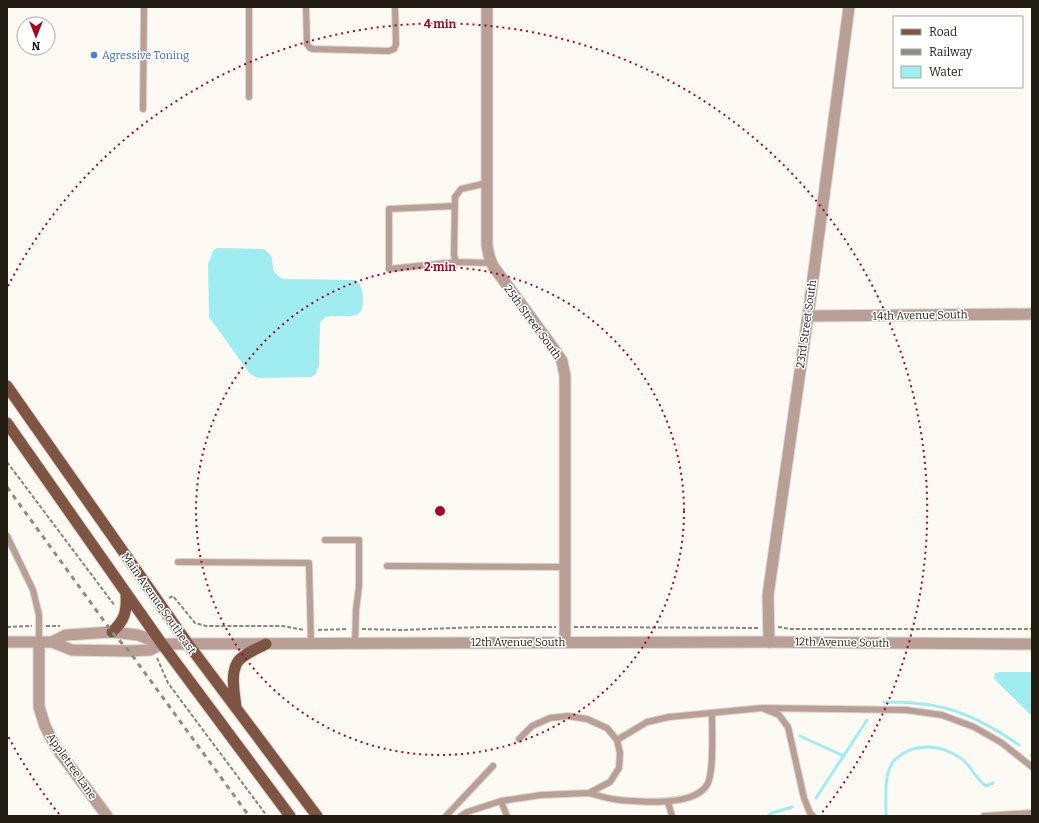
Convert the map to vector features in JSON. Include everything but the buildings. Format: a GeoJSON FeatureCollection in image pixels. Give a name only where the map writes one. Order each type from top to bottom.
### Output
{"type":"FeatureCollection","features":[{"type":"Feature","properties":{"kind":"main road","name":"Main Avenue Southeast"},"geometry":{"type":"LineString","coordinates":[[7,386],[188,644],[317,816]]}},
{"type":"Feature","properties":{"kind":"main road","name":"Main Avenue Southeast"},"geometry":{"type":"LineString","coordinates":[[7,423],[162,644],[290,816]]}},
{"type":"Feature","properties":{"kind":"main road"},"geometry":{"type":"LineString","coordinates":[[112,632],[124,618],[127,608],[126,593]]}},
{"type":"Feature","properties":{"kind":"main road"},"geometry":{"type":"LineString","coordinates":[[236,708],[233,679],[237,663],[244,656],[266,644]]}},
{"type":"Feature","properties":{"kind":"street","name":"25th Street South"},"geometry":{"type":"LineString","coordinates":[[487,7],[487,246],[491,263],[562,361],[565,376],[565,642]]}},
{"type":"Feature","properties":{"kind":"street","name":"23rd Street South"},"geometry":{"type":"LineString","coordinates":[[769,642],[768,594],[808,316],[849,7]]}},
{"type":"Feature","properties":{"kind":"street","name":"14th Avenue South"},"geometry":{"type":"LineString","coordinates":[[808,316],[1032,314]]}},
{"type":"Feature","properties":{"kind":"street"},"geometry":{"type":"LineString","coordinates":[[52,642],[66,635],[112,632],[138,635],[162,644]]}},
{"type":"Feature","properties":{"kind":"street","name":"12th Avenue South"},"geometry":{"type":"LineString","coordinates":[[7,642],[52,642],[72,650],[150,650],[162,644],[565,642],[1032,644]]}},
{"type":"Feature","properties":{"kind":"street","name":"Appletree Lane"},"geometry":{"type":"LineString","coordinates":[[39,642],[39,707],[45,726],[56,746],[107,816]]}},
{"type":"Feature","properties":{"kind":"lane"},"geometry":{"type":"LineString","coordinates":[[143,109],[144,7]]}},
{"type":"Feature","properties":{"kind":"lane"},"geometry":{"type":"LineString","coordinates":[[249,7],[250,97]]}},
{"type":"Feature","properties":{"kind":"lane"},"geometry":{"type":"LineString","coordinates":[[306,7],[307,44],[310,48],[389,51],[394,49],[396,44],[395,7]]}},
{"type":"Feature","properties":{"kind":"lane"},"geometry":{"type":"LineString","coordinates":[[456,262],[454,255],[455,196],[461,189],[487,183]]}},
{"type":"Feature","properties":{"kind":"lane"},"geometry":{"type":"LineString","coordinates":[[455,206],[388,209],[389,269],[456,262],[491,263]]}},
{"type":"Feature","properties":{"kind":"lane"},"geometry":{"type":"LineString","coordinates":[[7,536],[33,590],[39,615],[39,642]]}},
{"type":"Feature","properties":{"kind":"lane"},"geometry":{"type":"LineString","coordinates":[[325,540],[359,540],[359,586],[355,644]]}},
{"type":"Feature","properties":{"kind":"lane"},"geometry":{"type":"LineString","coordinates":[[178,562],[309,563],[311,644]]}},
{"type":"Feature","properties":{"kind":"lane"},"geometry":{"type":"LineString","coordinates":[[387,566],[565,567]]}},
{"type":"Feature","properties":{"kind":"lane"},"geometry":{"type":"LineString","coordinates":[[762,708],[779,715],[788,727],[804,798],[810,813],[813,816]]}},
{"type":"Feature","properties":{"kind":"lane"},"geometry":{"type":"LineString","coordinates":[[617,740],[647,722],[669,717],[762,708],[906,710],[942,715],[974,727],[1002,743],[1032,767]]}},
{"type":"Feature","properties":{"kind":"lane"},"geometry":{"type":"LineString","coordinates":[[461,816],[467,812],[501,802],[541,795],[590,793],[618,800],[668,802],[686,799],[699,792],[707,784],[711,773],[712,713]]}},
{"type":"Feature","properties":{"kind":"lane"},"geometry":{"type":"LineString","coordinates":[[519,739],[532,726],[550,718],[568,716],[587,719],[607,728],[617,740],[620,753],[619,768],[610,782],[590,793]]}},
{"type":"Feature","properties":{"kind":"lane"},"geometry":{"type":"LineString","coordinates":[[446,816],[493,766]]}},
{"type":"Feature","properties":{"kind":"lane"},"geometry":{"type":"LineString","coordinates":[[501,802],[507,816]]}},
{"type":"Feature","properties":{"kind":"lane"},"geometry":{"type":"LineString","coordinates":[[668,802],[672,816]]}},
{"type":"Feature","properties":{"kind":"lane"},"geometry":{"type":"LineString","coordinates":[[984,816],[1032,813]]}},
{"type":"Feature","properties":{"kind":"path"},"geometry":{"type":"LineString","coordinates":[[7,462],[118,610]]}},
{"type":"Feature","properties":{"kind":"path"},"geometry":{"type":"LineString","coordinates":[[173,596],[195,623],[206,626],[283,626],[300,630],[402,630],[480,627],[1032,629]]}},
{"type":"Feature","properties":{"kind":"path"},"geometry":{"type":"LineString","coordinates":[[159,661],[168,683],[267,816]]}},
{"type":"Feature","properties":{"kind":"water"},"geometry":{"type":"Polygon","coordinates":[[[217,248],[263,249],[271,256],[273,269],[276,274],[283,279],[356,280],[358,282],[362,289],[363,297],[360,312],[351,316],[326,317],[320,323],[319,365],[315,375],[311,377],[258,378],[250,374],[209,317],[208,264],[213,251],[217,248]]]}},
{"type":"Feature","properties":{"kind":"water"},"geometry":{"type":"Polygon","coordinates":[[[1032,672],[1032,716],[994,679],[995,673],[1032,672]]]}},
{"type":"Feature","properties":{"kind":"waterway"},"geometry":{"type":"LineString","coordinates":[[884,702],[937,706],[965,714],[1002,733],[1019,745]]}},
{"type":"Feature","properties":{"kind":"waterway"},"geometry":{"type":"LineString","coordinates":[[816,798],[867,720]]}},
{"type":"Feature","properties":{"kind":"waterway"},"geometry":{"type":"LineString","coordinates":[[800,736],[844,756]]}},
{"type":"Feature","properties":{"kind":"waterway"},"geometry":{"type":"LineString","coordinates":[[886,816],[886,790],[889,770],[892,763],[897,758],[911,749],[928,747],[952,753],[963,760],[979,780],[986,786],[993,783]]}},
{"type":"Feature","properties":{"kind":"waterway"},"geometry":{"type":"LineString","coordinates":[[768,816],[772,813],[792,807]]}},
{"type":"Feature","properties":{"kind":"railway"},"geometry":{"type":"LineString","coordinates":[[7,487],[112,632],[129,651],[249,816]]}},
{"type":"Feature","properties":{"kind":"place","name":"Agressive Toning"},"geometry":{"type":"Point","coordinates":[94,55]}}]}
